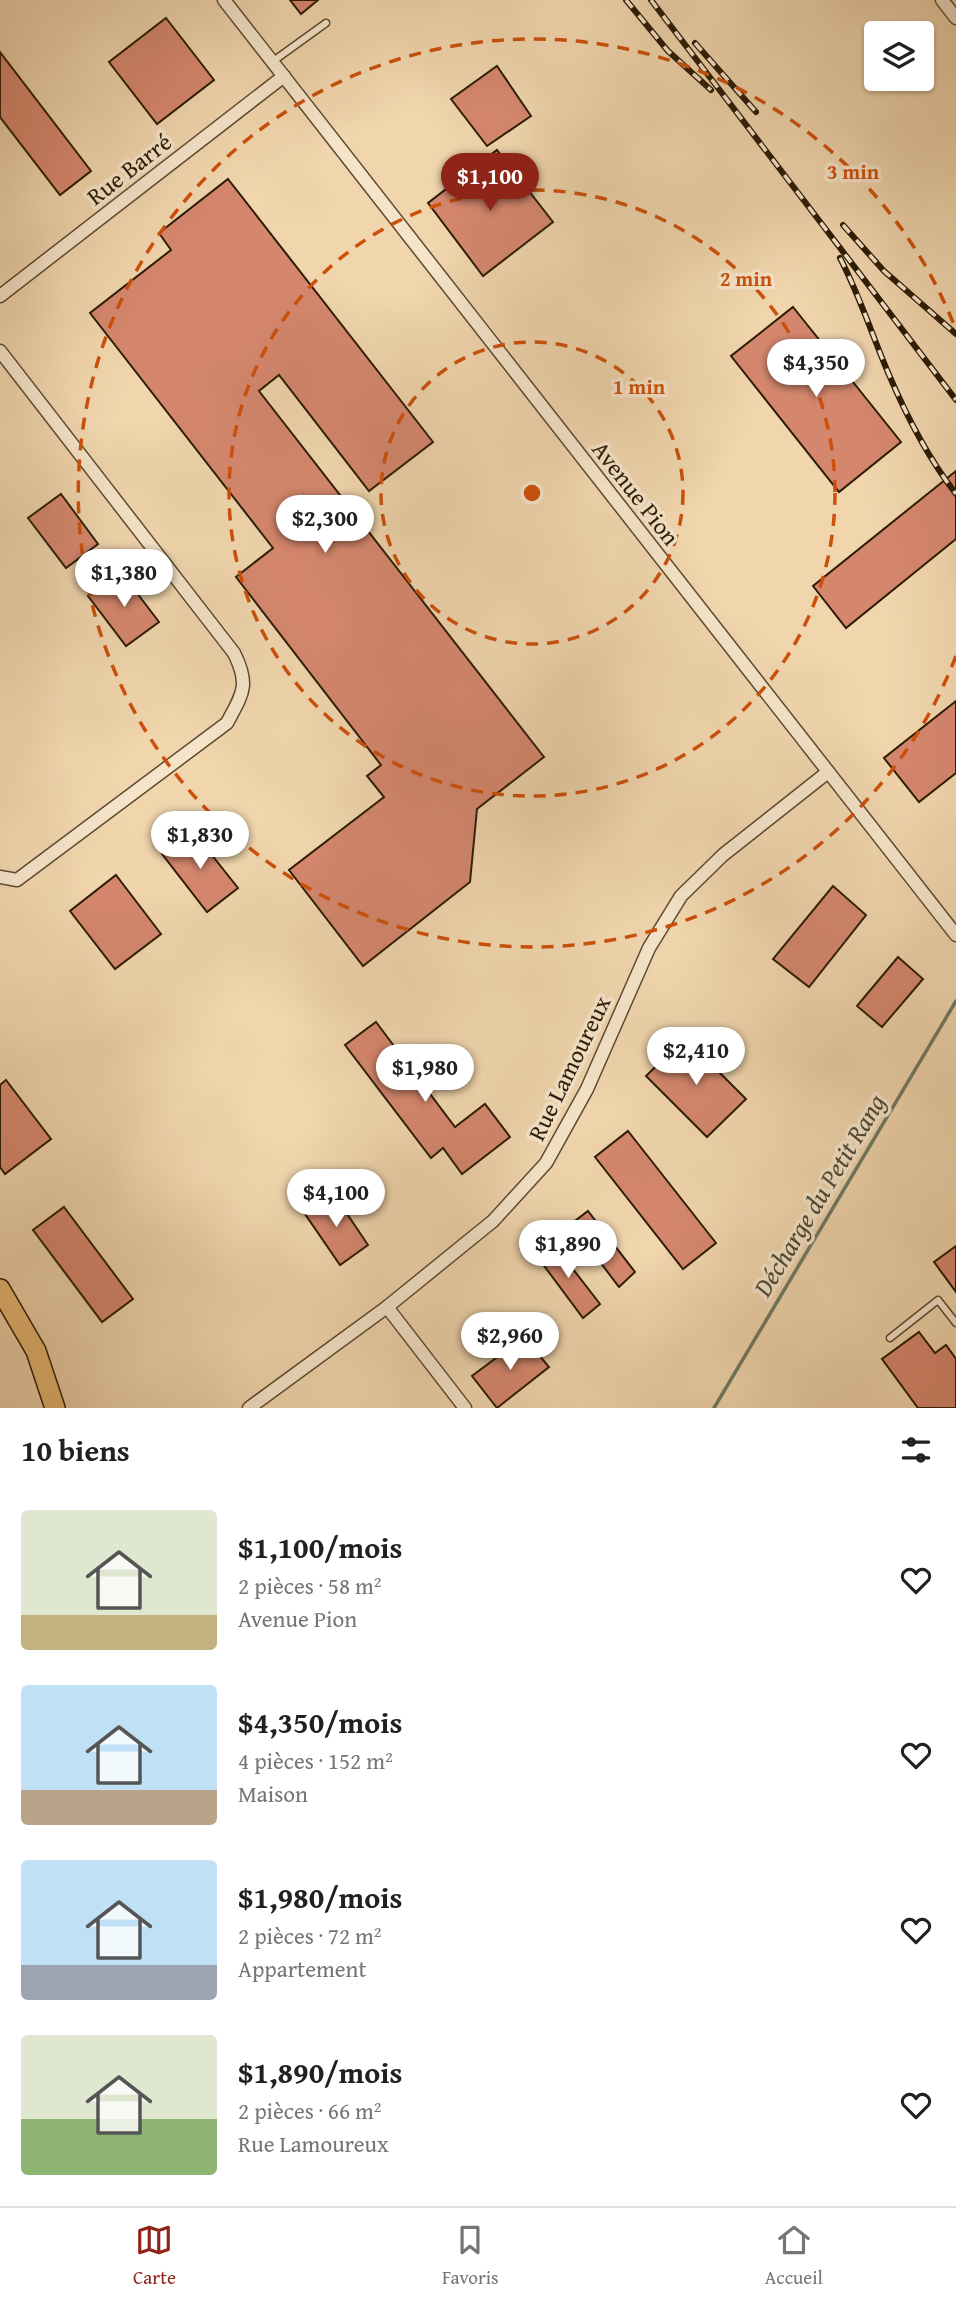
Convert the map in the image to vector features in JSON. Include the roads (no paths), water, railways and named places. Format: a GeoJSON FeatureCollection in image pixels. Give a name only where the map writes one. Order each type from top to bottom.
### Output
{"type":"FeatureCollection","features":[{"type":"Feature","properties":{"kind":"main road"},"geometry":{"type":"LineString","coordinates":[[0,1289],[36,1350],[55,1408]]}},
{"type":"Feature","properties":{"kind":"street","name":"Avenue Pion"},"geometry":{"type":"LineString","coordinates":[[223,0],[956,935]]}},
{"type":"Feature","properties":{"kind":"street"},"geometry":{"type":"LineString","coordinates":[[942,0],[956,18]]}},
{"type":"Feature","properties":{"kind":"street","name":"Rue Barré"},"geometry":{"type":"LineString","coordinates":[[0,296],[284,76]]}},
{"type":"Feature","properties":{"kind":"street"},"geometry":{"type":"LineString","coordinates":[[0,351],[234,653],[243,672],[243,693],[227,723],[17,880],[0,877]]}},
{"type":"Feature","properties":{"kind":"street","name":"Rue Lamoureux"},"geometry":{"type":"LineString","coordinates":[[249,1408],[387,1307],[493,1221],[546,1163],[587,1088],[649,948],[681,896],[723,855],[828,772]]}},
{"type":"Feature","properties":{"kind":"street"},"geometry":{"type":"LineString","coordinates":[[387,1307],[465,1408]]}},
{"type":"Feature","properties":{"kind":"lane"},"geometry":{"type":"LineString","coordinates":[[272,62],[326,23]]}},
{"type":"Feature","properties":{"kind":"lane"},"geometry":{"type":"LineString","coordinates":[[890,1338],[938,1300],[956,1323]]}},
{"type":"Feature","properties":{"kind":"waterway","name":"Décharge du Petit Rang"},"geometry":{"type":"LineString","coordinates":[[714,1408],[956,1001]]}},
{"type":"Feature","properties":{"kind":"railway"},"geometry":{"type":"LineString","coordinates":[[626,0],[668,51],[711,90]]}},
{"type":"Feature","properties":{"kind":"railway"},"geometry":{"type":"LineString","coordinates":[[651,0],[956,400]]}},
{"type":"Feature","properties":{"kind":"railway"},"geometry":{"type":"LineString","coordinates":[[695,43],[756,112]]}},
{"type":"Feature","properties":{"kind":"railway"},"geometry":{"type":"LineString","coordinates":[[843,225],[884,271],[956,334]]}},
{"type":"Feature","properties":{"kind":"railway"},"geometry":{"type":"LineString","coordinates":[[840,258],[904,407],[928,452],[956,494]]}}]}
